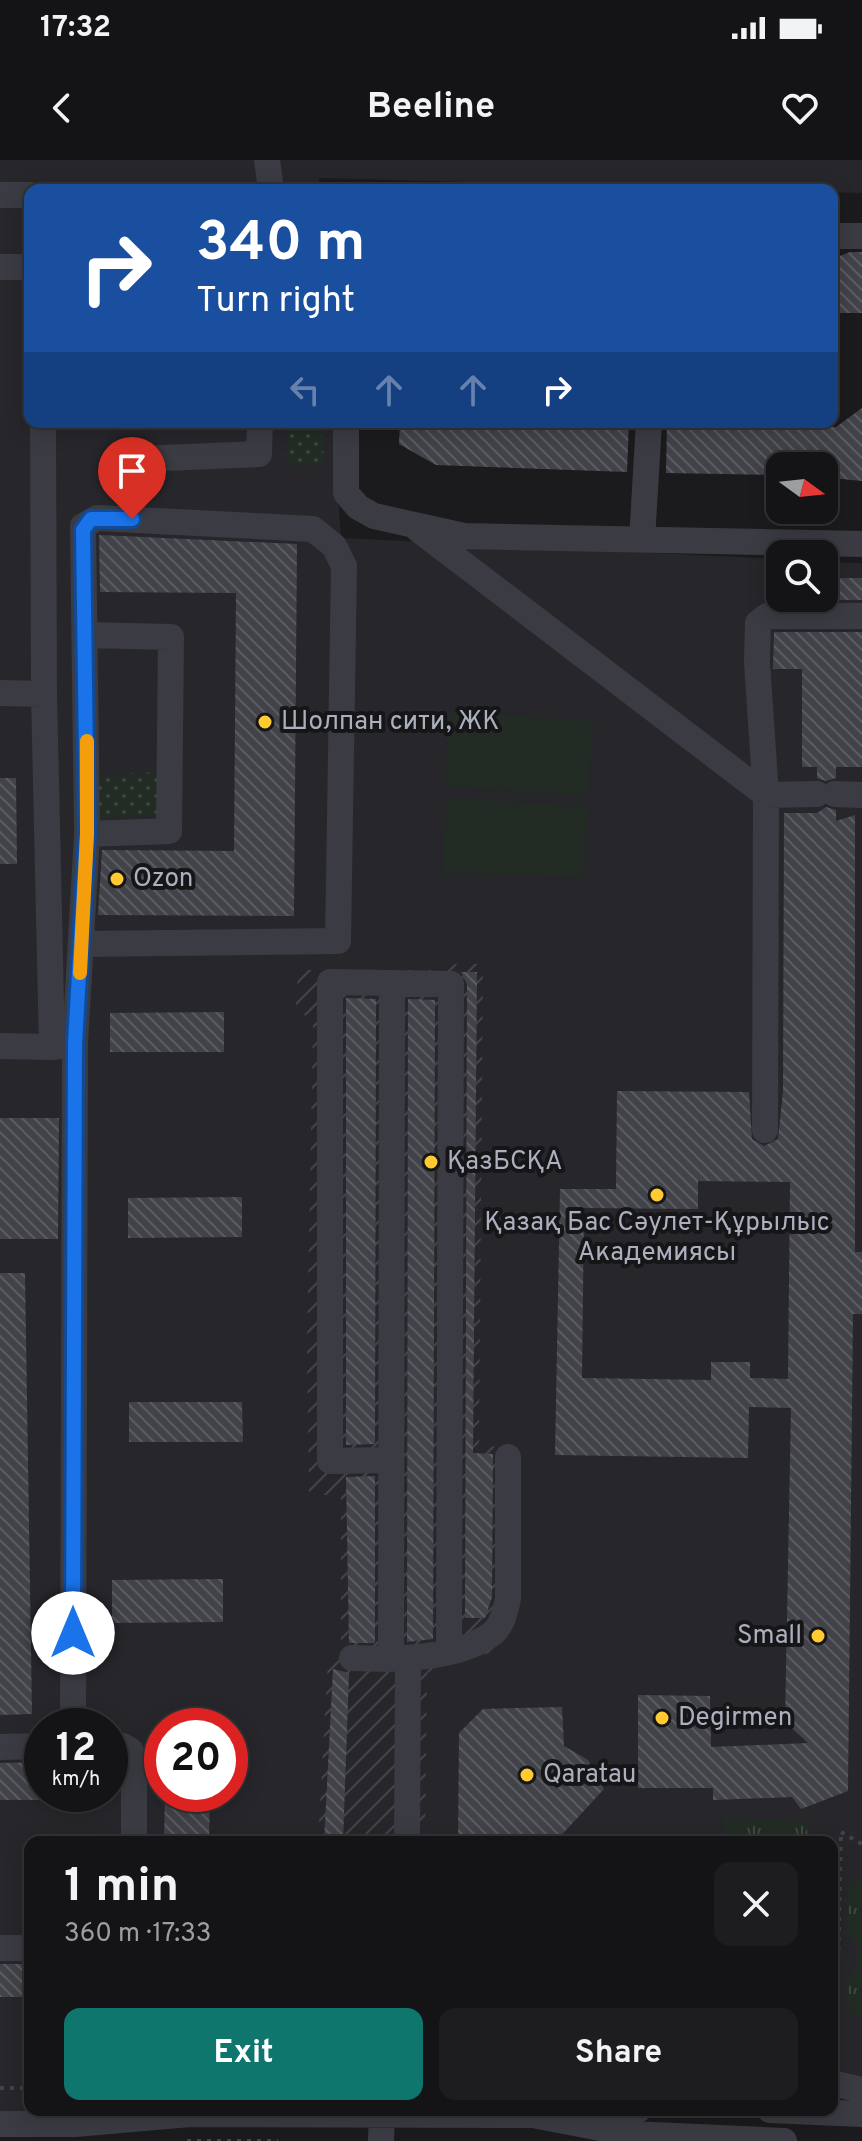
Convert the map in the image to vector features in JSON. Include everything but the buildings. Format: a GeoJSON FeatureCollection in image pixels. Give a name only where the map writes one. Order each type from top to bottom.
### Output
{"type":"FeatureCollection","features":[{"type":"Feature","properties":{"kind":"street"},"geometry":{"type":"LineString","coordinates":[[267,160],[270,184]]}},
{"type":"Feature","properties":{"kind":"street"},"geometry":{"type":"LineString","coordinates":[[0,195],[24,195]]}},
{"type":"Feature","properties":{"kind":"street"},"geometry":{"type":"LineString","coordinates":[[838,236],[862,236]]}},
{"type":"Feature","properties":{"kind":"street"},"geometry":{"type":"LineString","coordinates":[[0,267],[24,267]]}},
{"type":"Feature","properties":{"kind":"street"},"geometry":{"type":"LineString","coordinates":[[43,428],[44,694],[63,1046],[73,1708]]}},
{"type":"Feature","properties":{"kind":"street"},"geometry":{"type":"LineString","coordinates":[[116,460],[259,454],[260,428]]}},
{"type":"Feature","properties":{"kind":"street"},"geometry":{"type":"LineString","coordinates":[[346,428],[346,493],[358,507],[374,516],[464,536],[862,544]]}},
{"type":"Feature","properties":{"kind":"street"},"geometry":{"type":"LineString","coordinates":[[642,540],[649,428]]}},
{"type":"Feature","properties":{"kind":"street"},"geometry":{"type":"LineString","coordinates":[[63,1046],[81,944],[87,834],[87,635],[83,530],[91,519],[300,526],[324,536],[344,566],[338,941],[81,944]]}},
{"type":"Feature","properties":{"kind":"street"},"geometry":{"type":"LineString","coordinates":[[409,522],[766,795],[862,795]]}},
{"type":"Feature","properties":{"kind":"street"},"geometry":{"type":"LineString","coordinates":[[765,1130],[766,795],[757,663],[758,623],[767,616],[862,616]]}},
{"type":"Feature","properties":{"kind":"street"},"geometry":{"type":"LineString","coordinates":[[87,635],[171,637],[169,831],[87,834]]}},
{"type":"Feature","properties":{"kind":"street"},"geometry":{"type":"LineString","coordinates":[[0,693],[44,694]]}},
{"type":"Feature","properties":{"kind":"street"},"geometry":{"type":"LineString","coordinates":[[389,1460],[330,1461],[330,982],[451,984],[449,1650]]}},
{"type":"Feature","properties":{"kind":"street"},"geometry":{"type":"LineString","coordinates":[[392,983],[389,1460],[407,1836]]}},
{"type":"Feature","properties":{"kind":"street"},"geometry":{"type":"LineString","coordinates":[[0,1046],[63,1046]]}},
{"type":"Feature","properties":{"kind":"street"},"geometry":{"type":"LineString","coordinates":[[352,1658],[400,1659],[449,1650],[484,1637],[503,1619],[508,1599],[508,1457]]}},
{"type":"Feature","properties":{"kind":"street"},"geometry":{"type":"LineString","coordinates":[[0,1747],[24,1746]]}},
{"type":"Feature","properties":{"kind":"street"},"geometry":{"type":"LineString","coordinates":[[128,1749],[134,1761],[134,1836]]}},
{"type":"Feature","properties":{"kind":"street"},"geometry":{"type":"LineString","coordinates":[[0,1948],[24,1948]]}},
{"type":"Feature","properties":{"kind":"street"},"geometry":{"type":"LineString","coordinates":[[838,2078],[862,2090]]}},
{"type":"Feature","properties":{"kind":"street"},"geometry":{"type":"LineString","coordinates":[[838,2113],[862,2114]]}},
{"type":"Feature","properties":{"kind":"street"},"geometry":{"type":"LineString","coordinates":[[0,2124],[134,2123],[178,2116]]}},
{"type":"Feature","properties":{"kind":"street"},"geometry":{"type":"LineString","coordinates":[[381,2141],[382,2116]]}},
{"type":"Feature","properties":{"kind":"street"},"geometry":{"type":"LineString","coordinates":[[565,2116],[634,2128],[784,2141]]}},
{"type":"Feature","properties":{"kind":"path"},"geometry":{"type":"LineString","coordinates":[[838,1937],[841,1832],[862,1844]]}},
{"type":"Feature","properties":{"kind":"path"},"geometry":{"type":"LineString","coordinates":[[0,2088],[24,2088]]}},
{"type":"Feature","properties":{"kind":"path"},"geometry":{"type":"LineString","coordinates":[[187,2141],[278,2141]]}},
{"type":"Feature","properties":{"kind":"shaded area","name":"ҚазБСҚА"},"geometry":{"type":"Polygon","coordinates":[[[0,160],[862,160],[862,193],[838,192],[838,184],[536,184],[319,178],[319,184],[24,184],[24,428],[333,428],[341,538],[766,558],[766,612],[838,612],[838,562],[862,563],[862,2090],[838,2084],[838,1836],[24,1836],[24,2116],[315,2116],[0,2124],[0,160]]]}},
{"type":"Feature","properties":{"kind":"shaded area"},"geometry":{"type":"Polygon","coordinates":[[[448,964],[477,964],[483,970],[479,1447],[514,1446],[509,1627],[492,1652],[427,1673],[425,1836],[318,1836],[328,1658],[341,1658],[341,1496],[309,1494],[307,1349],[313,1024],[296,1006],[298,970],[448,970],[448,964]]]}},
{"type":"Feature","properties":{"kind":"green space"},"geometry":{"type":"Polygon","coordinates":[[[287,428],[322,428],[324,464],[288,465],[287,428]]]}},
{"type":"Feature","properties":{"kind":"green space"},"geometry":{"type":"Polygon","coordinates":[[[450,711],[593,721],[588,796],[445,786],[450,711]]]}},
{"type":"Feature","properties":{"kind":"green space"},"geometry":{"type":"Polygon","coordinates":[[[159,772],[161,815],[98,818],[96,775],[159,772]]]}},
{"type":"Feature","properties":{"kind":"green space"},"geometry":{"type":"Polygon","coordinates":[[[447,798],[588,806],[583,877],[442,873],[447,798]]]}},
{"type":"Feature","properties":{"kind":"green space"},"geometry":{"type":"Polygon","coordinates":[[[724,1817],[806,1822],[808,1836],[723,1836],[724,1817]]]}},
{"type":"Feature","properties":{"kind":"green space"},"geometry":{"type":"Polygon","coordinates":[[[860,1881],[862,2019],[848,2009],[848,1977],[857,1966],[860,1950],[847,1928],[849,1882],[860,1881]]]}},
{"type":"Feature","properties":{"kind":"slow traffic"},"geometry":{"type":"LineString","coordinates":[[80,973],[87,834],[87,741]]}},
{"type":"Feature","properties":{"kind":"place","name":"Шолпан сити, ЖК"},"geometry":{"type":"Point","coordinates":[265,722]}},
{"type":"Feature","properties":{"kind":"place","name":"Ozon"},"geometry":{"type":"Point","coordinates":[117,879]}},
{"type":"Feature","properties":{"kind":"place","name":"ҚазБСҚА"},"geometry":{"type":"Point","coordinates":[431,1162]}},
{"type":"Feature","properties":{"kind":"place","name":"Қазақ Бас Сәулет-Құрылыс Академиясы"},"geometry":{"type":"Point","coordinates":[657,1195]}},
{"type":"Feature","properties":{"kind":"place","name":"Small"},"geometry":{"type":"Point","coordinates":[818,1636]}},
{"type":"Feature","properties":{"kind":"place","name":"Degirmen"},"geometry":{"type":"Point","coordinates":[662,1718]}},
{"type":"Feature","properties":{"kind":"place","name":"Qaratau"},"geometry":{"type":"Point","coordinates":[527,1775]}},
{"type":"Feature","properties":{"kind":"route"},"geometry":{"type":"LineString","coordinates":[[73,1633],[75,1044],[87,834],[87,635],[83,526],[88,520],[97,518],[132,519]]}}]}
